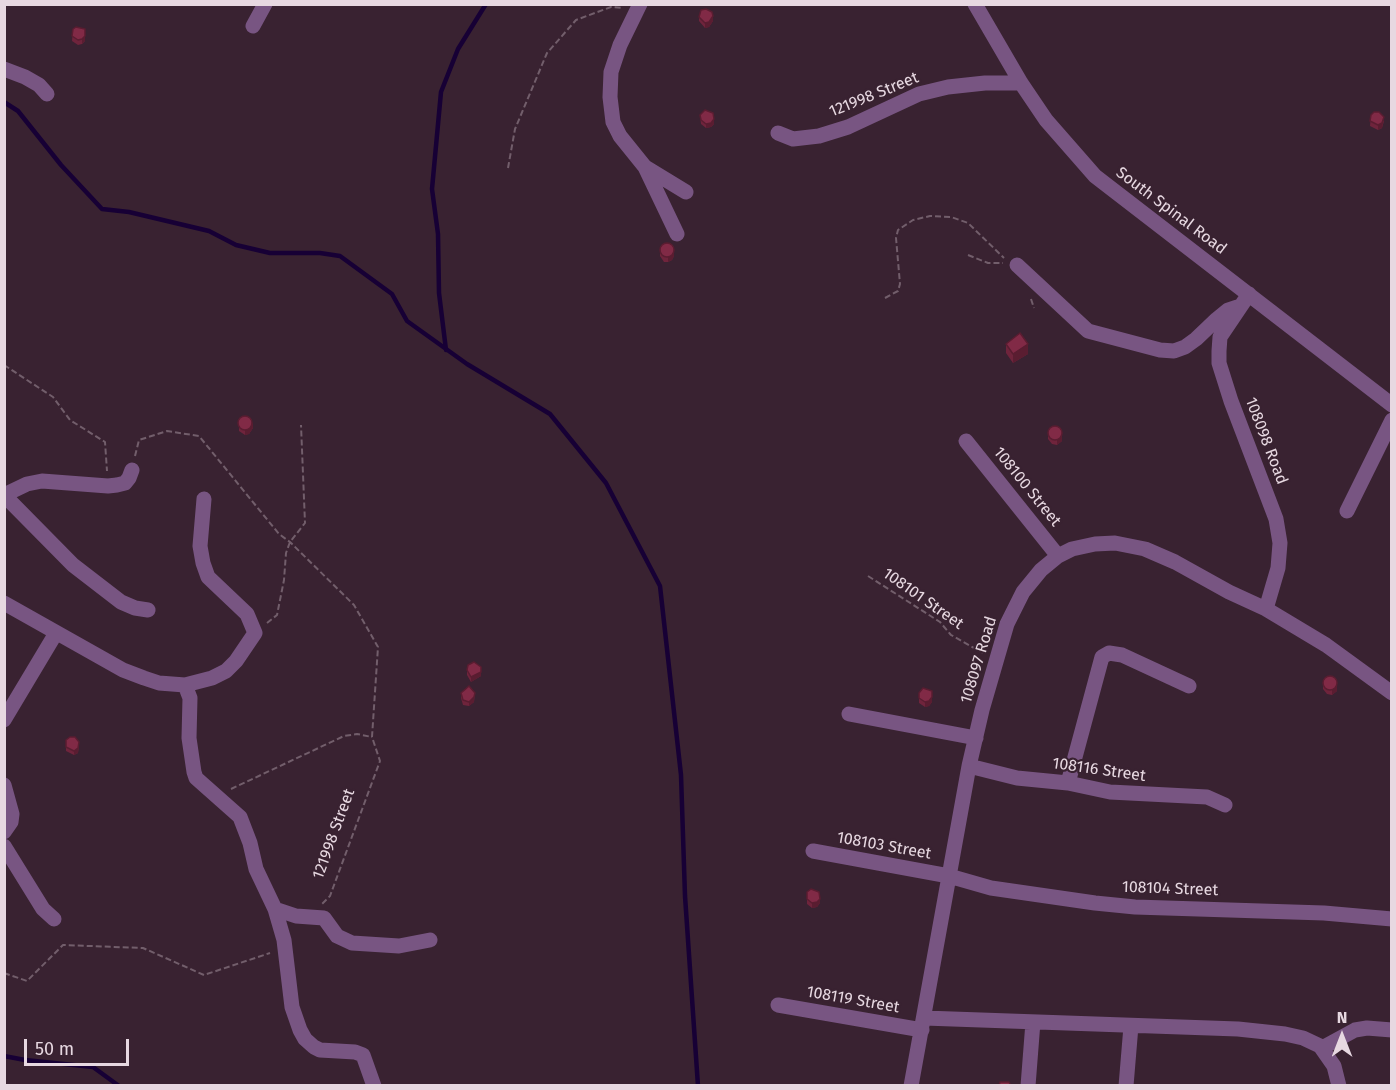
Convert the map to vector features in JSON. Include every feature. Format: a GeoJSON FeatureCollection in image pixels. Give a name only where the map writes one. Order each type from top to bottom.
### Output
{"type":"FeatureCollection","features":[{"type":"Feature","properties":{"kind":"street"},"geometry":{"type":"LineString","coordinates":[[253,26],[265,4]]}},
{"type":"Feature","properties":{"kind":"street","name":"South Spinal Road"},"geometry":{"type":"LineString","coordinates":[[975,4],[1021,83],[1046,120],[1095,176],[1246,299],[1392,405]]}},
{"type":"Feature","properties":{"kind":"street"},"geometry":{"type":"LineString","coordinates":[[639,7],[615,56],[611,72],[610,97],[613,122],[620,136],[645,167],[677,234]]}},
{"type":"Feature","properties":{"kind":"street"},"geometry":{"type":"LineString","coordinates":[[4,69],[32,81],[47,94]]}},
{"type":"Feature","properties":{"kind":"street","name":"121998 Street"},"geometry":{"type":"LineString","coordinates":[[778,133],[793,139],[819,136],[848,127],[919,94],[948,87],[985,83],[1021,83]]}},
{"type":"Feature","properties":{"kind":"street"},"geometry":{"type":"LineString","coordinates":[[645,167],[686,192]]}},
{"type":"Feature","properties":{"kind":"street"},"geometry":{"type":"LineString","coordinates":[[1010,261],[1088,331],[1160,350],[1174,351],[1185,346],[1228,310],[1246,299]]}},
{"type":"Feature","properties":{"kind":"street","name":"108098 Road"},"geometry":{"type":"LineString","coordinates":[[1246,299],[1220,337],[1219,363],[1245,441],[1276,519],[1280,543],[1278,568],[1266,609]]}},
{"type":"Feature","properties":{"kind":"street"},"geometry":{"type":"LineString","coordinates":[[1347,511],[1390,430]]}},
{"type":"Feature","properties":{"kind":"street","name":"108100 Street"},"geometry":{"type":"LineString","coordinates":[[966,441],[1058,556]]}},
{"type":"Feature","properties":{"kind":"street"},"geometry":{"type":"LineString","coordinates":[[132,470],[125,483],[108,486],[42,481],[27,484],[4,495],[73,565],[121,602],[148,610]]}},
{"type":"Feature","properties":{"kind":"street"},"geometry":{"type":"LineString","coordinates":[[4,603],[123,670],[159,683],[185,685],[212,678],[226,671],[255,633],[247,614],[208,577],[201,546],[204,499]]}},
{"type":"Feature","properties":{"kind":"street","name":"108097 Road"},"geometry":{"type":"LineString","coordinates":[[911,1086],[969,766],[996,660],[1007,624],[1023,592],[1041,570],[1058,556],[1072,549],[1095,544],[1114,543],[1145,549],[1266,609],[1326,645],[1392,693]]}},
{"type":"Feature","properties":{"kind":"street"},"geometry":{"type":"LineString","coordinates":[[4,720],[56,633]]}},
{"type":"Feature","properties":{"kind":"street"},"geometry":{"type":"LineString","coordinates":[[1068,783],[1102,657],[1109,653],[1122,655],[1189,686]]}},
{"type":"Feature","properties":{"kind":"street"},"geometry":{"type":"LineString","coordinates":[[185,685],[190,698],[189,738],[196,778],[240,817],[250,843],[256,869],[275,909],[284,940],[292,1006],[304,1039],[320,1050],[360,1053],[367,1064],[374,1086]]}},
{"type":"Feature","properties":{"kind":"street"},"geometry":{"type":"LineString","coordinates":[[849,714],[976,738]]}},
{"type":"Feature","properties":{"kind":"street","name":"108116 Street"},"geometry":{"type":"LineString","coordinates":[[969,766],[1017,778],[1068,783],[1110,792],[1207,797],[1225,805]]}},
{"type":"Feature","properties":{"kind":"street"},"geometry":{"type":"LineString","coordinates":[[4,832],[11,822],[12,814],[6,787]]}},
{"type":"Feature","properties":{"kind":"street"},"geometry":{"type":"LineString","coordinates":[[4,846],[43,909],[54,919]]}},
{"type":"Feature","properties":{"kind":"street","name":"108103 Street"},"geometry":{"type":"LineString","coordinates":[[813,851],[949,876]]}},
{"type":"Feature","properties":{"kind":"street","name":"108104 Street"},"geometry":{"type":"LineString","coordinates":[[949,876],[991,888],[1135,907],[1324,913],[1392,919]]}},
{"type":"Feature","properties":{"kind":"street"},"geometry":{"type":"LineString","coordinates":[[275,909],[296,916],[324,918],[337,936],[352,943],[399,946],[430,939]]}},
{"type":"Feature","properties":{"kind":"street","name":"108119 Street"},"geometry":{"type":"LineString","coordinates":[[778,1005],[923,1024]]}},
{"type":"Feature","properties":{"kind":"street"},"geometry":{"type":"LineString","coordinates":[[923,1024],[1033,1022],[1262,1031],[1303,1038],[1322,1048],[1334,1066],[1339,1086]]}},
{"type":"Feature","properties":{"kind":"street"},"geometry":{"type":"LineString","coordinates":[[1028,1086],[1033,1022]]}},
{"type":"Feature","properties":{"kind":"street"},"geometry":{"type":"LineString","coordinates":[[1126,1086],[1131,1026]]}},
{"type":"Feature","properties":{"kind":"street"},"geometry":{"type":"LineString","coordinates":[[1322,1048],[1355,1030],[1367,1028],[1392,1030]]}},
{"type":"Feature","properties":{"kind":"path"},"geometry":{"type":"LineString","coordinates":[[508,168],[515,129],[548,53],[576,20],[611,7],[639,7]]}},
{"type":"Feature","properties":{"kind":"path"},"geometry":{"type":"LineString","coordinates":[[885,298],[898,291],[900,284],[896,238],[898,230],[913,220],[930,216],[951,217],[969,223],[1010,261],[1003,264],[988,263],[968,255]]}},
{"type":"Feature","properties":{"kind":"path"},"geometry":{"type":"LineString","coordinates":[[4,365],[53,397],[69,420],[105,442],[108,486]]}},
{"type":"Feature","properties":{"kind":"path"},"geometry":{"type":"LineString","coordinates":[[255,633],[277,615],[284,580],[286,553],[290,542],[305,523],[301,424]]}},
{"type":"Feature","properties":{"kind":"path","name":"121998 Street"},"geometry":{"type":"LineString","coordinates":[[132,470],[139,440],[167,431],[199,436],[279,534],[354,605],[378,647],[372,737],[380,761],[330,896],[309,916]]}},
{"type":"Feature","properties":{"kind":"path","name":"108101 Street"},"geometry":{"type":"LineString","coordinates":[[868,576],[940,622],[951,635],[996,660]]}},
{"type":"Feature","properties":{"kind":"path"},"geometry":{"type":"LineString","coordinates":[[218,796],[344,736],[357,734],[372,737]]}},
{"type":"Feature","properties":{"kind":"path"},"geometry":{"type":"LineString","coordinates":[[4,973],[27,981],[63,945],[143,948],[204,975],[269,954],[284,940]]}},
{"type":"Feature","properties":{"kind":"building"},"geometry":{"type":"Polygon","coordinates":[[[706,9],[712,12],[713,16],[709,22],[705,23],[699,17],[701,10],[706,9]]]}},
{"type":"Feature","properties":{"kind":"building"},"geometry":{"type":"Polygon","coordinates":[[[76,27],[85,29],[85,36],[82,39],[78,40],[72,36],[73,29],[76,27]]]}},
{"type":"Feature","properties":{"kind":"building"},"geometry":{"type":"Polygon","coordinates":[[[705,110],[713,113],[714,119],[711,123],[706,124],[701,120],[700,115],[705,110]]]}},
{"type":"Feature","properties":{"kind":"building"},"geometry":{"type":"Polygon","coordinates":[[[1374,112],[1379,112],[1384,117],[1382,123],[1378,125],[1370,121],[1374,112]]]}},
{"type":"Feature","properties":{"kind":"building"},"geometry":{"type":"Polygon","coordinates":[[[667,243],[672,245],[674,250],[672,255],[667,257],[662,255],[660,250],[662,245],[667,243]]]}},
{"type":"Feature","properties":{"kind":"building"},"geometry":{"type":"Polygon","coordinates":[[[1020,333],[1028,344],[1013,354],[1006,344],[1020,333]]]}},
{"type":"Feature","properties":{"kind":"building"},"geometry":{"type":"Polygon","coordinates":[[[245,416],[250,418],[252,423],[250,428],[245,430],[240,428],[238,423],[240,418],[245,416]]]}},
{"type":"Feature","properties":{"kind":"building"},"geometry":{"type":"Polygon","coordinates":[[[1055,426],[1060,428],[1062,433],[1060,438],[1055,440],[1050,438],[1048,433],[1050,428],[1055,426]]]}},
{"type":"Feature","properties":{"kind":"building"},"geometry":{"type":"Polygon","coordinates":[[[474,662],[481,667],[481,672],[471,677],[467,670],[468,665],[474,662]]]}},
{"type":"Feature","properties":{"kind":"building"},"geometry":{"type":"Polygon","coordinates":[[[1330,676],[1335,678],[1337,683],[1335,688],[1330,690],[1325,688],[1323,683],[1325,678],[1330,676]]]}},
{"type":"Feature","properties":{"kind":"building"},"geometry":{"type":"Polygon","coordinates":[[[469,686],[475,693],[469,702],[463,700],[461,693],[469,686]]]}},
{"type":"Feature","properties":{"kind":"building"},"geometry":{"type":"Polygon","coordinates":[[[923,688],[932,691],[929,701],[925,702],[919,698],[919,693],[923,688]]]}},
{"type":"Feature","properties":{"kind":"building"},"geometry":{"type":"Polygon","coordinates":[[[75,737],[79,742],[78,748],[74,751],[66,747],[66,740],[75,737]]]}},
{"type":"Feature","properties":{"kind":"building"},"geometry":{"type":"Polygon","coordinates":[[[811,889],[819,892],[820,899],[817,902],[812,903],[807,899],[807,892],[811,889]]]}},
{"type":"Feature","properties":{"kind":"building"},"geometry":{"type":"Polygon","coordinates":[[[1000,1082],[1009,1082],[1011,1086],[999,1086],[1000,1082]]]}},
{"type":"Feature","properties":{"kind":"waterway"},"geometry":{"type":"LineString","coordinates":[[446,350],[439,293],[438,234],[432,189],[441,92],[458,49],[486,4]]}},
{"type":"Feature","properties":{"kind":"waterway"},"geometry":{"type":"LineString","coordinates":[[4,102],[18,111],[61,165],[102,209],[129,212],[209,231],[236,245],[270,253],[320,253],[340,256],[392,294],[407,321],[467,364],[550,414],[606,483],[660,586],[681,775],[685,896],[698,1086]]}},
{"type":"Feature","properties":{"kind":"waterway"},"geometry":{"type":"LineString","coordinates":[[4,1056],[93,1067],[119,1086]]}}]}
